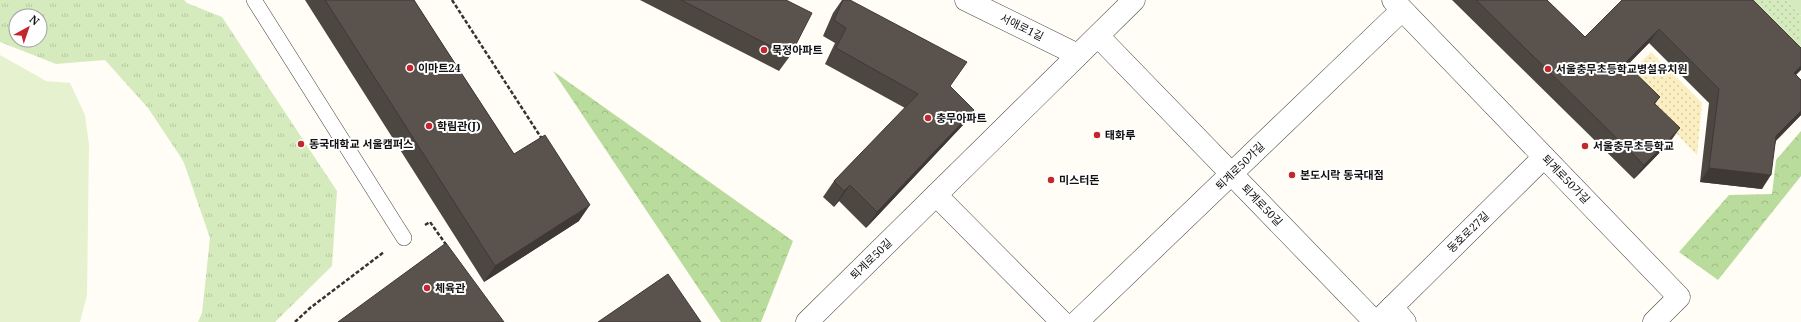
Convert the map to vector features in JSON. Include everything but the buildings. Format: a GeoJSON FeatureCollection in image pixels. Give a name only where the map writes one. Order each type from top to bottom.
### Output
{"type":"FeatureCollection","features":[{"type":"Feature","properties":{"kind":"street","name":"서애로1길"},"geometry":{"type":"LineString","coordinates":[[966,0],[1078,55]]}},
{"type":"Feature","properties":{"kind":"street","name":"퇴계로50길"},"geometry":{"type":"LineString","coordinates":[[807,322],[1134,0]]}},
{"type":"Feature","properties":{"kind":"street","name":"퇴계로50가길"},"geometry":{"type":"LineString","coordinates":[[1077,322],[1232,174],[1397,5],[1679,297],[1654,322]]}},
{"type":"Feature","properties":{"kind":"street","name":"퇴계로50길"},"geometry":{"type":"LineString","coordinates":[[1098,36],[1232,174],[1387,318]]}},
{"type":"Feature","properties":{"kind":"street","name":"동호로27길"},"geometry":{"type":"LineString","coordinates":[[1387,318],[1544,157]]}},
{"type":"Feature","properties":{"kind":"street"},"geometry":{"type":"LineString","coordinates":[[936,195],[1062,322]]}},
{"type":"Feature","properties":{"kind":"lane"},"geometry":{"type":"LineString","coordinates":[[254,0],[404,238]]}},
{"type":"Feature","properties":{"kind":"path"},"geometry":{"type":"LineString","coordinates":[[452,0],[544,143]]}},
{"type":"Feature","properties":{"kind":"path"},"geometry":{"type":"LineString","coordinates":[[295,322],[310,308],[404,238],[430,222],[447,247]]}},
{"type":"Feature","properties":{"kind":"green space"},"geometry":{"type":"Polygon","coordinates":[[[0,0],[184,0],[187,3],[222,17],[337,191],[332,266],[275,322],[198,322],[202,313],[210,238],[184,163],[148,108],[105,60],[56,64],[15,48],[48,48],[48,8],[8,8],[8,45],[0,42],[0,0]]]}},
{"type":"Feature","properties":{"kind":"green space"},"geometry":{"type":"Polygon","coordinates":[[[1736,0],[1786,0],[1801,16],[1801,65],[1736,0]]]}},
{"type":"Feature","properties":{"kind":"green space"},"geometry":{"type":"Polygon","coordinates":[[[1786,0],[1801,0],[1801,16],[1786,0]]]}},
{"type":"Feature","properties":{"kind":"green space"},"geometry":{"type":"Polygon","coordinates":[[[0,55],[46,81],[70,83],[85,115],[89,144],[87,295],[80,322],[0,322],[0,55]]]}},
{"type":"Feature","properties":{"kind":"green space"},"geometry":{"type":"Polygon","coordinates":[[[553,71],[793,241],[761,322],[721,322],[553,71]]]}},
{"type":"Feature","properties":{"kind":"green space"},"geometry":{"type":"Polygon","coordinates":[[[1801,131],[1801,176],[1718,280],[1679,252],[1729,195],[1772,194],[1776,160],[1801,131]]]}},
{"type":"Feature","properties":{"kind":"sand"},"geometry":{"type":"Polygon","coordinates":[[[1651,52],[1702,103],[1697,155],[1624,79],[1651,52]]]}},
{"type":"Feature","properties":{"kind":"place","name":"묵정아파트"},"geometry":{"type":"Point","coordinates":[764,50]}},
{"type":"Feature","properties":{"kind":"place","name":"이마트24"},"geometry":{"type":"Point","coordinates":[410,68]}},
{"type":"Feature","properties":{"kind":"place","name":"서울충무초등학교병설유치원"},"geometry":{"type":"Point","coordinates":[1548,69]}},
{"type":"Feature","properties":{"kind":"place","name":"충무아파트"},"geometry":{"type":"Point","coordinates":[928,118]}},
{"type":"Feature","properties":{"kind":"place","name":"학림관(J)"},"geometry":{"type":"Point","coordinates":[429,126]}},
{"type":"Feature","properties":{"kind":"place","name":"태화루"},"geometry":{"type":"Point","coordinates":[1097,135]}},
{"type":"Feature","properties":{"kind":"place","name":"동국대학교 서울캠퍼스"},"geometry":{"type":"Point","coordinates":[301,144]}},
{"type":"Feature","properties":{"kind":"place","name":"서울충무초등학교"},"geometry":{"type":"Point","coordinates":[1585,146]}},
{"type":"Feature","properties":{"kind":"place","name":"본도시락 동국대점"},"geometry":{"type":"Point","coordinates":[1292,175]}},
{"type":"Feature","properties":{"kind":"place","name":"미스터돈"},"geometry":{"type":"Point","coordinates":[1051,180]}},
{"type":"Feature","properties":{"kind":"place","name":"체육관"},"geometry":{"type":"Point","coordinates":[427,288]}}]}
